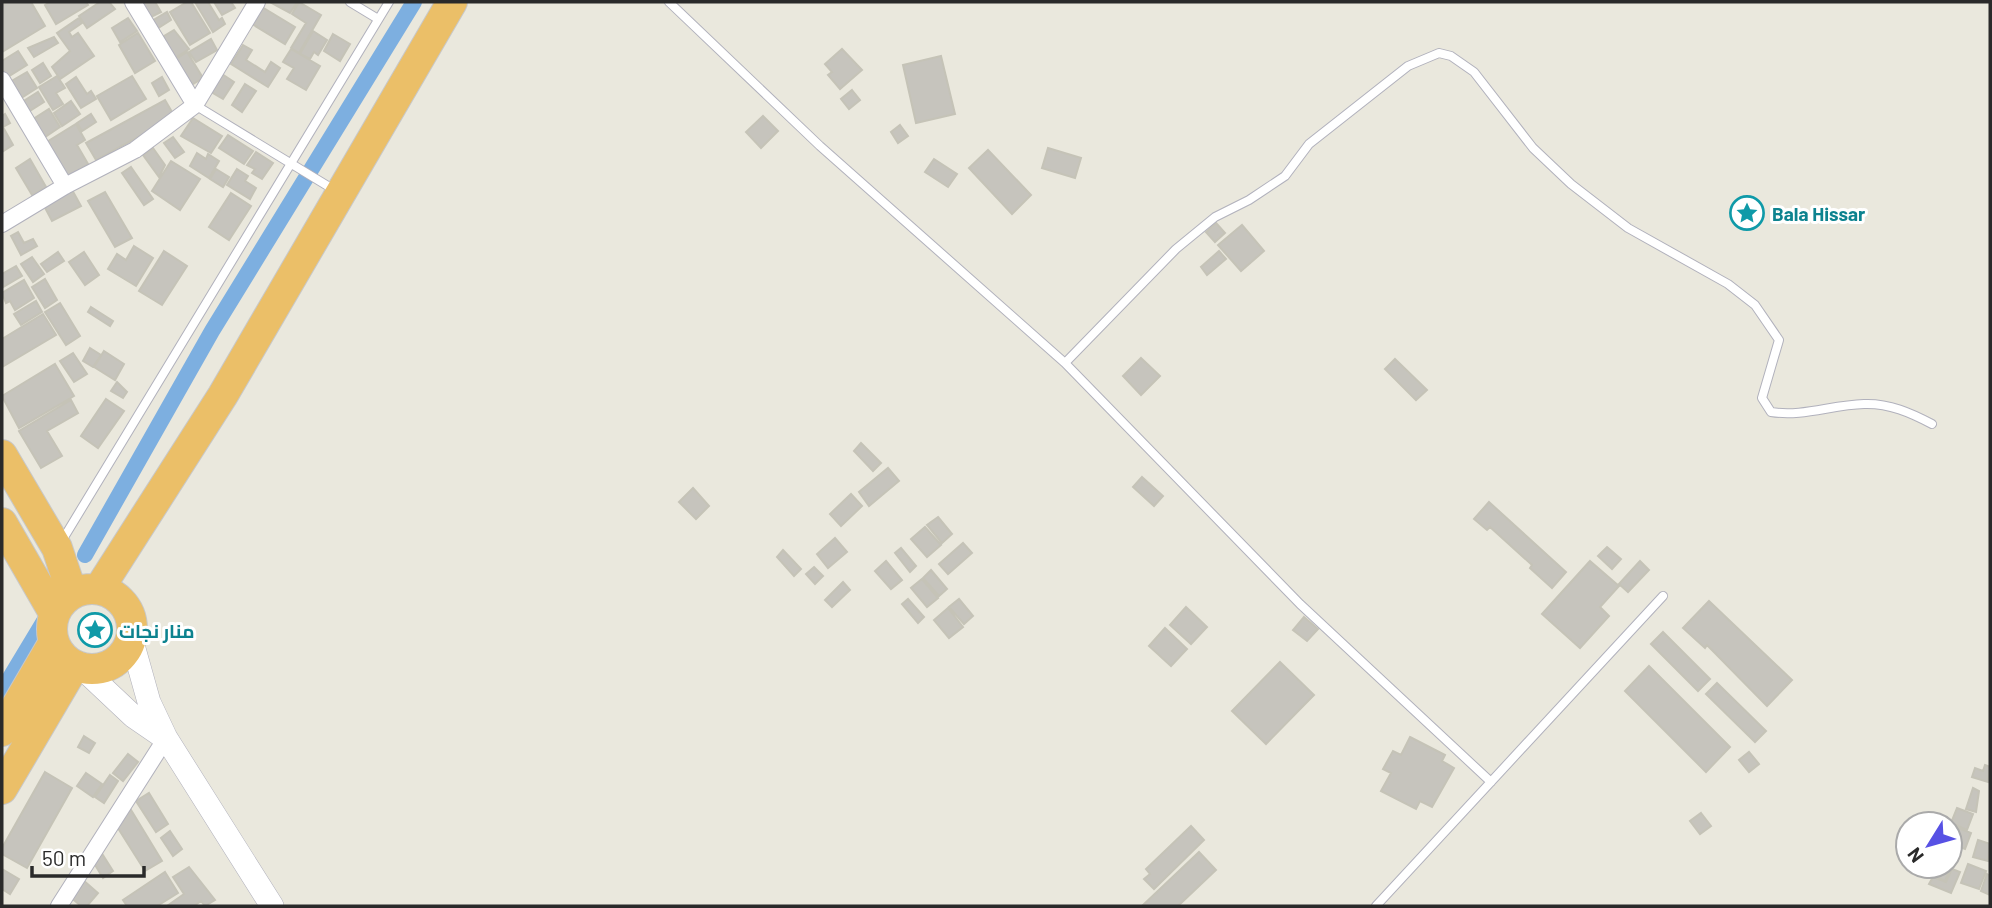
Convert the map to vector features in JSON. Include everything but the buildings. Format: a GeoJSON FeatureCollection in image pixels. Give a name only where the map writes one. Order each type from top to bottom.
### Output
{"type":"FeatureCollection","features":[{"type":"Feature","properties":{"kind":"highway"},"geometry":{"type":"LineString","coordinates":[[2,731],[80,608],[132,536],[223,395],[327,186],[452,2]]}},
{"type":"Feature","properties":{"kind":"highway"},"geometry":{"type":"LineString","coordinates":[[2,455],[57,548],[80,608],[59,653],[79,666],[107,666],[126,649],[131,638],[132,625],[80,608],[2,523]]}},
{"type":"Feature","properties":{"kind":"highway"},"geometry":{"type":"LineString","coordinates":[[2,789],[79,666]]}},
{"type":"Feature","properties":{"kind":"main road"},"geometry":{"type":"LineString","coordinates":[[131,638],[149,702],[166,738],[272,906]]}},
{"type":"Feature","properties":{"kind":"main road"},"geometry":{"type":"LineString","coordinates":[[79,666],[133,716],[166,738]]}},
{"type":"Feature","properties":{"kind":"street"},"geometry":{"type":"LineString","coordinates":[[133,2],[195,106]]}},
{"type":"Feature","properties":{"kind":"street"},"geometry":{"type":"LineString","coordinates":[[2,224],[65,186],[135,150],[195,106],[257,2]]}},
{"type":"Feature","properties":{"kind":"street"},"geometry":{"type":"LineString","coordinates":[[2,80],[65,186]]}},
{"type":"Feature","properties":{"kind":"street"},"geometry":{"type":"LineString","coordinates":[[59,906],[166,738]]}},
{"type":"Feature","properties":{"kind":"lane"},"geometry":{"type":"LineString","coordinates":[[350,2],[378,19]]}},
{"type":"Feature","properties":{"kind":"lane"},"geometry":{"type":"LineString","coordinates":[[57,548],[294,164],[389,2]]}},
{"type":"Feature","properties":{"kind":"lane"},"geometry":{"type":"LineString","coordinates":[[668,2],[820,146],[1065,363],[1300,604],[1491,782]]}},
{"type":"Feature","properties":{"kind":"lane"},"geometry":{"type":"LineString","coordinates":[[1065,363],[1176,249],[1215,217],[1250,200],[1285,176],[1309,144],[1408,66],[1438,54],[1451,56],[1474,72],[1533,148],[1571,184],[1628,228],[1728,284],[1755,305],[1779,341],[1762,398],[1771,412],[1793,415],[1864,404],[1905,410],[1933,424]]}},
{"type":"Feature","properties":{"kind":"lane"},"geometry":{"type":"LineString","coordinates":[[195,106],[327,186]]}},
{"type":"Feature","properties":{"kind":"lane"},"geometry":{"type":"LineString","coordinates":[[1376,906],[1663,596]]}},
{"type":"Feature","properties":{"kind":"waterway"},"geometry":{"type":"LineString","coordinates":[[85,555],[212,331],[414,2]]}},
{"type":"Feature","properties":{"kind":"waterway"},"geometry":{"type":"LineString","coordinates":[[2,691],[46,618]]}},
{"type":"Feature","properties":{"kind":"place","name":"Bala Hissar"},"geometry":{"type":"Point","coordinates":[1747,213]}},
{"type":"Feature","properties":{"kind":"place","name":"منار نجات"},"geometry":{"type":"Point","coordinates":[95,630]}}]}
